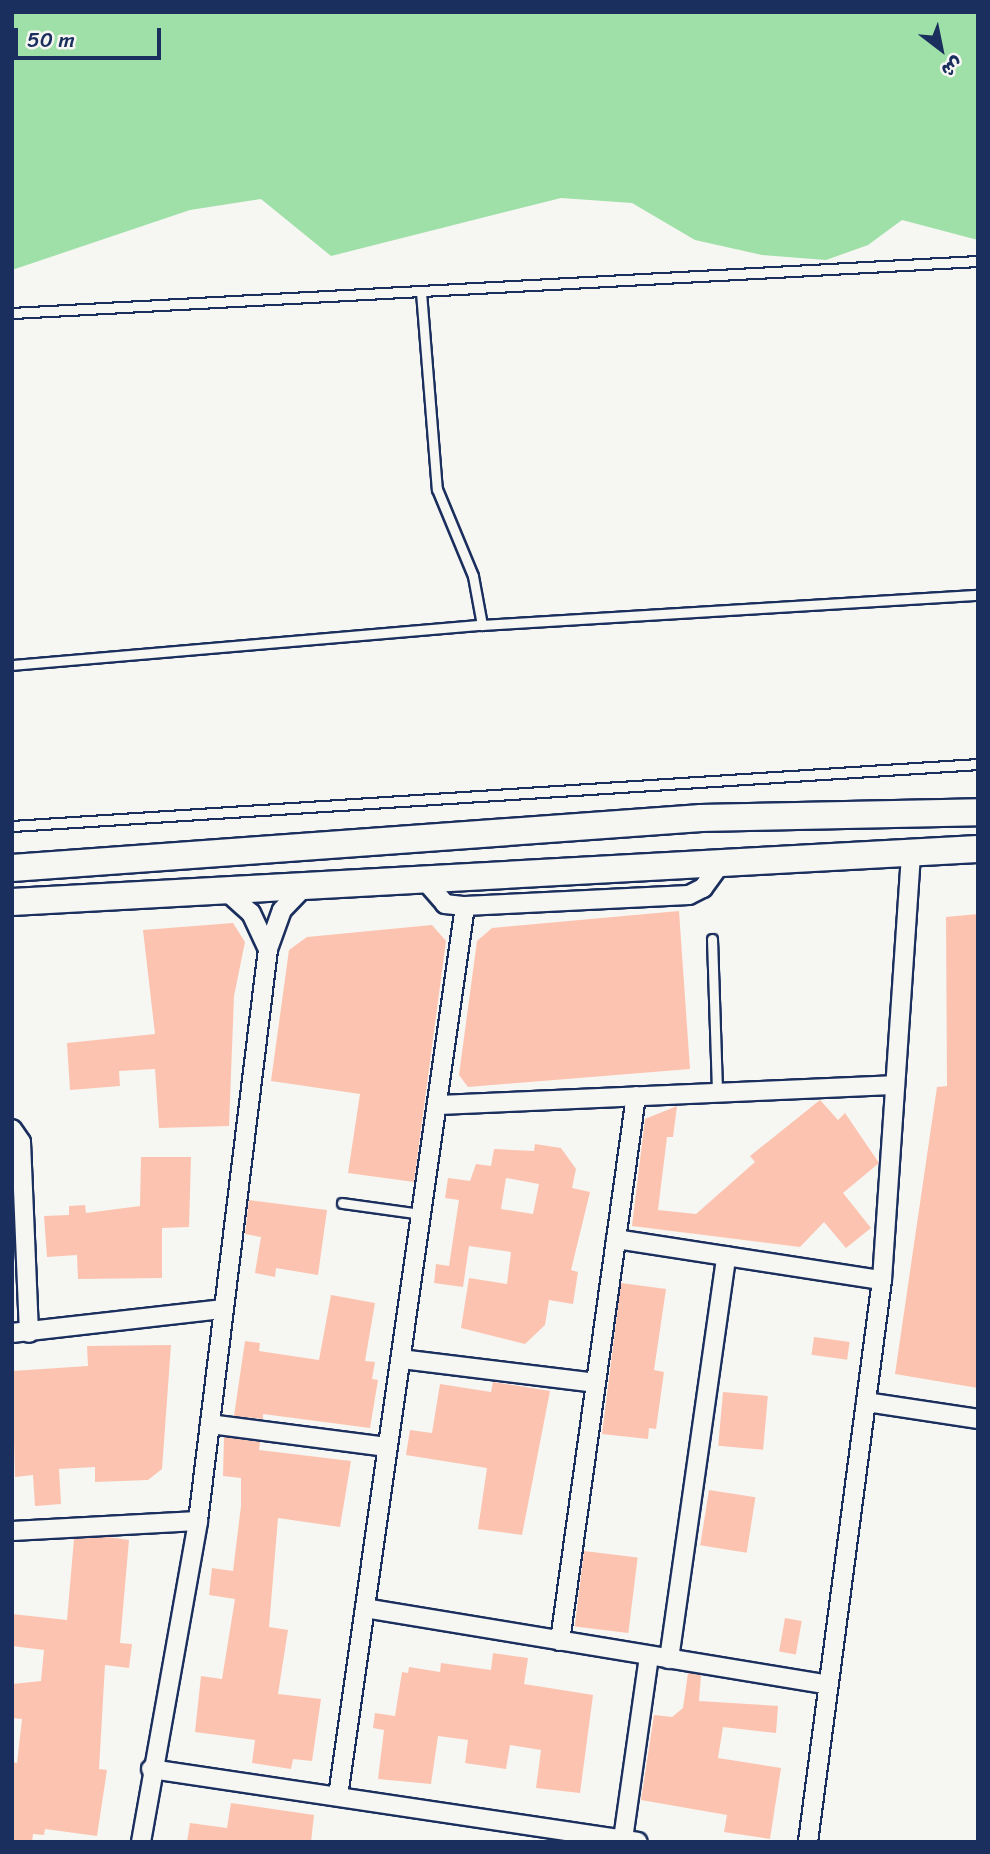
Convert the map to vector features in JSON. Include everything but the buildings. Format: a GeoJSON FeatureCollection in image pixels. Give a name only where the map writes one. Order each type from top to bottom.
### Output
{"type":"FeatureCollection","features":[{"type":"Feature","properties":{"kind":"main road"},"geometry":{"type":"LineString","coordinates":[[12,868],[701,818],[978,812]]}},
{"type":"Feature","properties":{"kind":"main road"},"geometry":{"type":"LineString","coordinates":[[12,902],[421,876],[718,867],[911,854],[973,853]]}},
{"type":"Feature","properties":{"kind":"street"},"geometry":{"type":"LineString","coordinates":[[808,1842],[881,1280],[911,854]]}},
{"type":"Feature","properties":{"kind":"street"},"geometry":{"type":"LineString","coordinates":[[421,876],[444,904],[465,906],[688,895],[703,888],[718,867]]}},
{"type":"Feature","properties":{"kind":"street"},"geometry":{"type":"LineString","coordinates":[[141,1842],[151,1769],[198,1521],[268,949],[282,910],[310,882]]}},
{"type":"Feature","properties":{"kind":"street"},"geometry":{"type":"LineString","coordinates":[[223,888],[251,913],[268,949]]}},
{"type":"Feature","properties":{"kind":"street"},"geometry":{"type":"LineString","coordinates":[[338,1796],[465,906]]}},
{"type":"Feature","properties":{"kind":"street"},"geometry":{"type":"LineString","coordinates":[[437,1105],[895,1085]]}},
{"type":"Feature","properties":{"kind":"street"},"geometry":{"type":"LineString","coordinates":[[560,1641],[636,1096]]}},
{"type":"Feature","properties":{"kind":"street"},"geometry":{"type":"LineString","coordinates":[[12,1129],[21,1142],[20,1333],[224,1309]]}},
{"type":"Feature","properties":{"kind":"street"},"geometry":{"type":"LineString","coordinates":[[616,1239],[881,1280]]}},
{"type":"Feature","properties":{"kind":"street"},"geometry":{"type":"LineString","coordinates":[[669,1659],[726,1256]]}},
{"type":"Feature","properties":{"kind":"street"},"geometry":{"type":"LineString","coordinates":[[401,1359],[596,1383]]}},
{"type":"Feature","properties":{"kind":"street"},"geometry":{"type":"LineString","coordinates":[[866,1402],[978,1419]]}},
{"type":"Feature","properties":{"kind":"street"},"geometry":{"type":"LineString","coordinates":[[210,1424],[388,1447]]}},
{"type":"Feature","properties":{"kind":"street"},"geometry":{"type":"LineString","coordinates":[[12,1531],[198,1521]]}},
{"type":"Feature","properties":{"kind":"street"},"geometry":{"type":"LineString","coordinates":[[365,1608],[828,1685]]}},
{"type":"Feature","properties":{"kind":"street"},"geometry":{"type":"LineString","coordinates":[[151,1769],[630,1840],[649,1656]]}},
{"type":"Feature","properties":{"kind":"lane"},"geometry":{"type":"LineString","coordinates":[[12,313],[978,261]]}},
{"type":"Feature","properties":{"kind":"lane"},"geometry":{"type":"LineString","coordinates":[[421,292],[437,489],[473,576],[482,625]]}},
{"type":"Feature","properties":{"kind":"lane"},"geometry":{"type":"LineString","coordinates":[[12,665],[482,625],[978,595]]}},
{"type":"Feature","properties":{"kind":"lane"},"geometry":{"type":"LineString","coordinates":[[12,826],[978,764]]}},
{"type":"Feature","properties":{"kind":"lane"},"geometry":{"type":"LineString","coordinates":[[712,939],[717,1093]]}},
{"type":"Feature","properties":{"kind":"lane"},"geometry":{"type":"LineString","coordinates":[[342,1203],[421,1214]]}},
{"type":"Feature","properties":{"kind":"green space"},"geometry":{"type":"Polygon","coordinates":[[[12,12],[978,12],[978,240],[902,220],[868,245],[826,260],[762,255],[695,240],[632,203],[561,198],[331,256],[261,199],[190,210],[12,270],[12,12]]]}}]}
